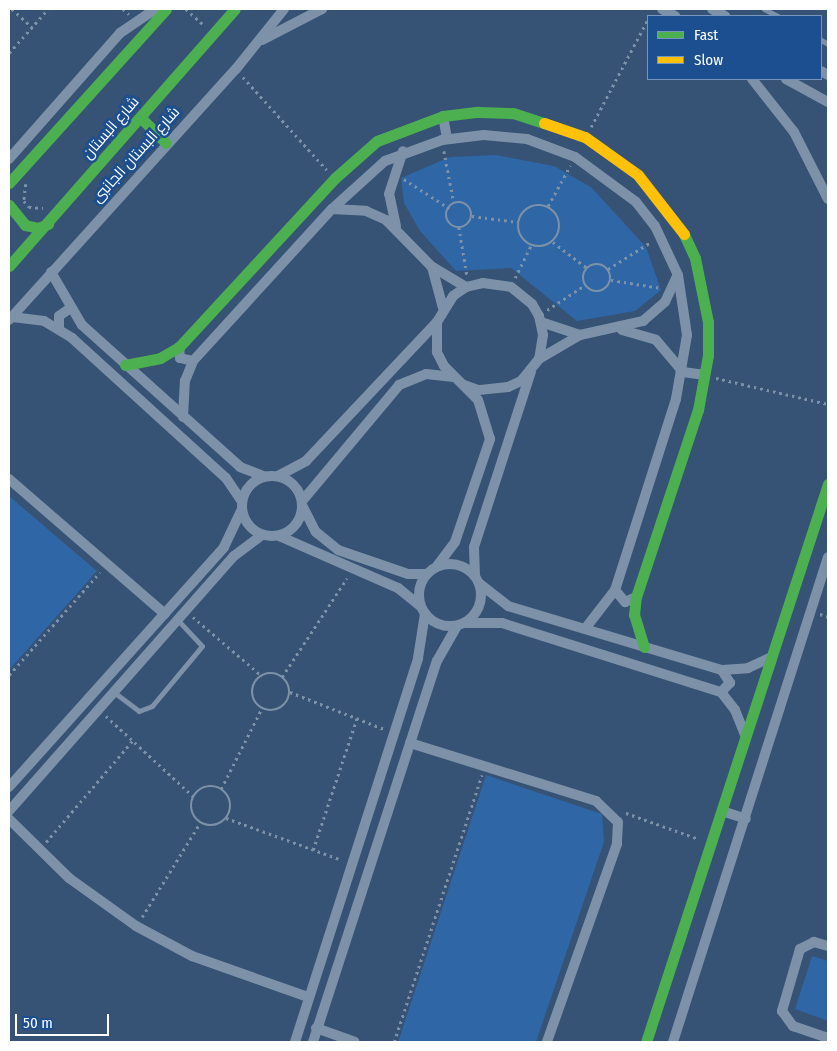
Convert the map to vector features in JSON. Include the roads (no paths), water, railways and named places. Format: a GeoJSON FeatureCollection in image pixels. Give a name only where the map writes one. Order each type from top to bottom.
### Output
{"type":"FeatureCollection","features":[{"type":"Feature","properties":{"kind":"street"},"geometry":{"type":"LineString","coordinates":[[9,159],[120,33],[154,10],[165,9]]}},
{"type":"Feature","properties":{"kind":"street"},"geometry":{"type":"LineString","coordinates":[[9,183],[165,9]]}},
{"type":"Feature","properties":{"kind":"street","name":"شارع البستان"},"geometry":{"type":"LineString","coordinates":[[9,266],[48,224],[235,9]]}},
{"type":"Feature","properties":{"kind":"street","name":"شارع البستان الجانبى"},"geometry":{"type":"LineString","coordinates":[[10,318],[166,143],[236,69],[284,9]]}},
{"type":"Feature","properties":{"kind":"street"},"geometry":{"type":"LineString","coordinates":[[259,42],[322,9]]}},
{"type":"Feature","properties":{"kind":"street"},"geometry":{"type":"LineString","coordinates":[[662,9],[673,15]]}},
{"type":"Feature","properties":{"kind":"street"},"geometry":{"type":"LineString","coordinates":[[753,80],[794,132],[828,199]]}},
{"type":"Feature","properties":{"kind":"street"},"geometry":{"type":"LineString","coordinates":[[788,80],[828,102]]}},
{"type":"Feature","properties":{"kind":"street"},"geometry":{"type":"LineString","coordinates":[[126,365],[160,358],[179,347],[335,178],[377,141],[443,116],[513,113],[585,137],[638,175],[681,228],[704,290],[708,322],[705,375],[636,598],[634,615],[644,647]]}},
{"type":"Feature","properties":{"kind":"street"},"geometry":{"type":"LineString","coordinates":[[443,116],[444,140]]}},
{"type":"Feature","properties":{"kind":"street"},"geometry":{"type":"LineString","coordinates":[[141,118],[166,143]]}},
{"type":"Feature","properties":{"kind":"street"},"geometry":{"type":"LineString","coordinates":[[183,417],[184,381],[193,361],[332,209],[364,177],[402,151],[444,140],[484,135],[527,139],[575,157],[636,202],[660,236],[678,275],[687,335],[683,372],[615,590],[585,629]]}},
{"type":"Feature","properties":{"kind":"street"},"geometry":{"type":"LineString","coordinates":[[396,226],[389,194],[392,172],[402,151]]}},
{"type":"Feature","properties":{"kind":"street"},"geometry":{"type":"LineString","coordinates":[[9,205],[25,225],[38,228],[48,224]]}},
{"type":"Feature","properties":{"kind":"street"},"geometry":{"type":"LineString","coordinates":[[312,1042],[440,651],[481,602],[474,547],[532,370],[538,359],[540,319],[532,304],[511,287],[497,283],[468,286],[431,266],[396,226],[366,211],[332,209]]}},
{"type":"Feature","properties":{"kind":"street"},"geometry":{"type":"LineString","coordinates":[[285,234],[297,246]]}},
{"type":"Feature","properties":{"kind":"street"},"geometry":{"type":"LineString","coordinates":[[431,266],[443,308]]}},
{"type":"Feature","properties":{"kind":"street"},"geometry":{"type":"LineString","coordinates":[[51,272],[69,309],[183,417],[238,465],[264,476],[278,476],[291,482],[316,532],[338,550],[408,574],[427,574]]}},
{"type":"Feature","properties":{"kind":"street"},"geometry":{"type":"LineString","coordinates":[[538,359],[580,335],[616,330],[655,313],[672,290],[678,275]]}},
{"type":"Feature","properties":{"kind":"street"},"geometry":{"type":"LineString","coordinates":[[278,476],[306,461],[437,322],[443,308],[468,286]]}},
{"type":"Feature","properties":{"kind":"street"},"geometry":{"type":"LineString","coordinates":[[59,328],[58,316],[69,309]]}},
{"type":"Feature","properties":{"kind":"street"},"geometry":{"type":"LineString","coordinates":[[10,318],[59,328],[226,478],[242,505],[245,520],[262,534],[279,536],[352,570],[398,588],[439,625],[502,624],[720,692],[735,710],[746,739]]}},
{"type":"Feature","properties":{"kind":"street"},"geometry":{"type":"LineString","coordinates":[[540,319],[580,335]]}},
{"type":"Feature","properties":{"kind":"street"},"geometry":{"type":"LineString","coordinates":[[295,1042],[418,658],[423,610],[419,590],[427,574],[437,566],[455,542],[490,439],[486,418],[464,385],[454,377],[437,352],[437,322]]}},
{"type":"Feature","properties":{"kind":"street"},"geometry":{"type":"LineString","coordinates":[[616,330],[656,340],[683,372],[705,375]]}},
{"type":"Feature","properties":{"kind":"street"},"geometry":{"type":"LineString","coordinates":[[179,347],[180,358],[193,361]]}},
{"type":"Feature","properties":{"kind":"street"},"geometry":{"type":"LineString","coordinates":[[464,385],[486,390],[508,388],[532,370]]}},
{"type":"Feature","properties":{"kind":"street"},"geometry":{"type":"LineString","coordinates":[[279,536],[296,525],[303,503],[399,384],[426,374],[454,377]]}},
{"type":"Feature","properties":{"kind":"street"},"geometry":{"type":"LineString","coordinates":[[226,478],[238,465]]}},
{"type":"Feature","properties":{"kind":"street"},"geometry":{"type":"LineString","coordinates":[[9,787],[166,614],[227,543],[247,488],[264,476]]}},
{"type":"Feature","properties":{"kind":"street"},"geometry":{"type":"LineString","coordinates":[[9,479],[166,614]]}},
{"type":"Feature","properties":{"kind":"street"},"geometry":{"type":"LineString","coordinates":[[646,1042],[828,484]]}},
{"type":"Feature","properties":{"kind":"street"},"geometry":{"type":"LineString","coordinates":[[9,811],[187,612],[238,552],[262,534]]}},
{"type":"Feature","properties":{"kind":"street"},"geometry":{"type":"LineString","coordinates":[[227,543],[238,552]]}},
{"type":"Feature","properties":{"kind":"street"},"geometry":{"type":"LineString","coordinates":[[674,1042],[828,557]]}},
{"type":"Feature","properties":{"kind":"street"},"geometry":{"type":"LineString","coordinates":[[437,566],[461,566],[508,606],[722,670],[748,668],[772,657]]}},
{"type":"Feature","properties":{"kind":"street"},"geometry":{"type":"LineString","coordinates":[[615,590],[625,602],[636,598]]}},
{"type":"Feature","properties":{"kind":"street"},"geometry":{"type":"LineString","coordinates":[[720,692],[730,683],[722,670]]}},
{"type":"Feature","properties":{"kind":"street"},"geometry":{"type":"LineString","coordinates":[[410,743],[606,806],[618,822],[617,844],[546,1042]]}},
{"type":"Feature","properties":{"kind":"street"},"geometry":{"type":"LineString","coordinates":[[27,768],[38,779]]}},
{"type":"Feature","properties":{"kind":"street"},"geometry":{"type":"LineString","coordinates":[[722,811],[746,819]]}},
{"type":"Feature","properties":{"kind":"street"},"geometry":{"type":"LineString","coordinates":[[9,819],[39,850],[136,926],[200,960],[308,997]]}},
{"type":"Feature","properties":{"kind":"street"},"geometry":{"type":"LineString","coordinates":[[828,946],[814,942],[800,949],[782,1010],[793,1026],[828,1038]]}},
{"type":"Feature","properties":{"kind":"street"},"geometry":{"type":"LineString","coordinates":[[325,946],[341,952]]}},
{"type":"Feature","properties":{"kind":"street"},"geometry":{"type":"LineString","coordinates":[[316,1028],[355,1042]]}},
{"type":"Feature","properties":{"kind":"lane"},"geometry":{"type":"LineString","coordinates":[[764,9],[776,15]]}},
{"type":"Feature","properties":{"kind":"lane"},"geometry":{"type":"LineString","coordinates":[[115,693],[138,711],[152,706],[202,646],[179,621]]}}]}
